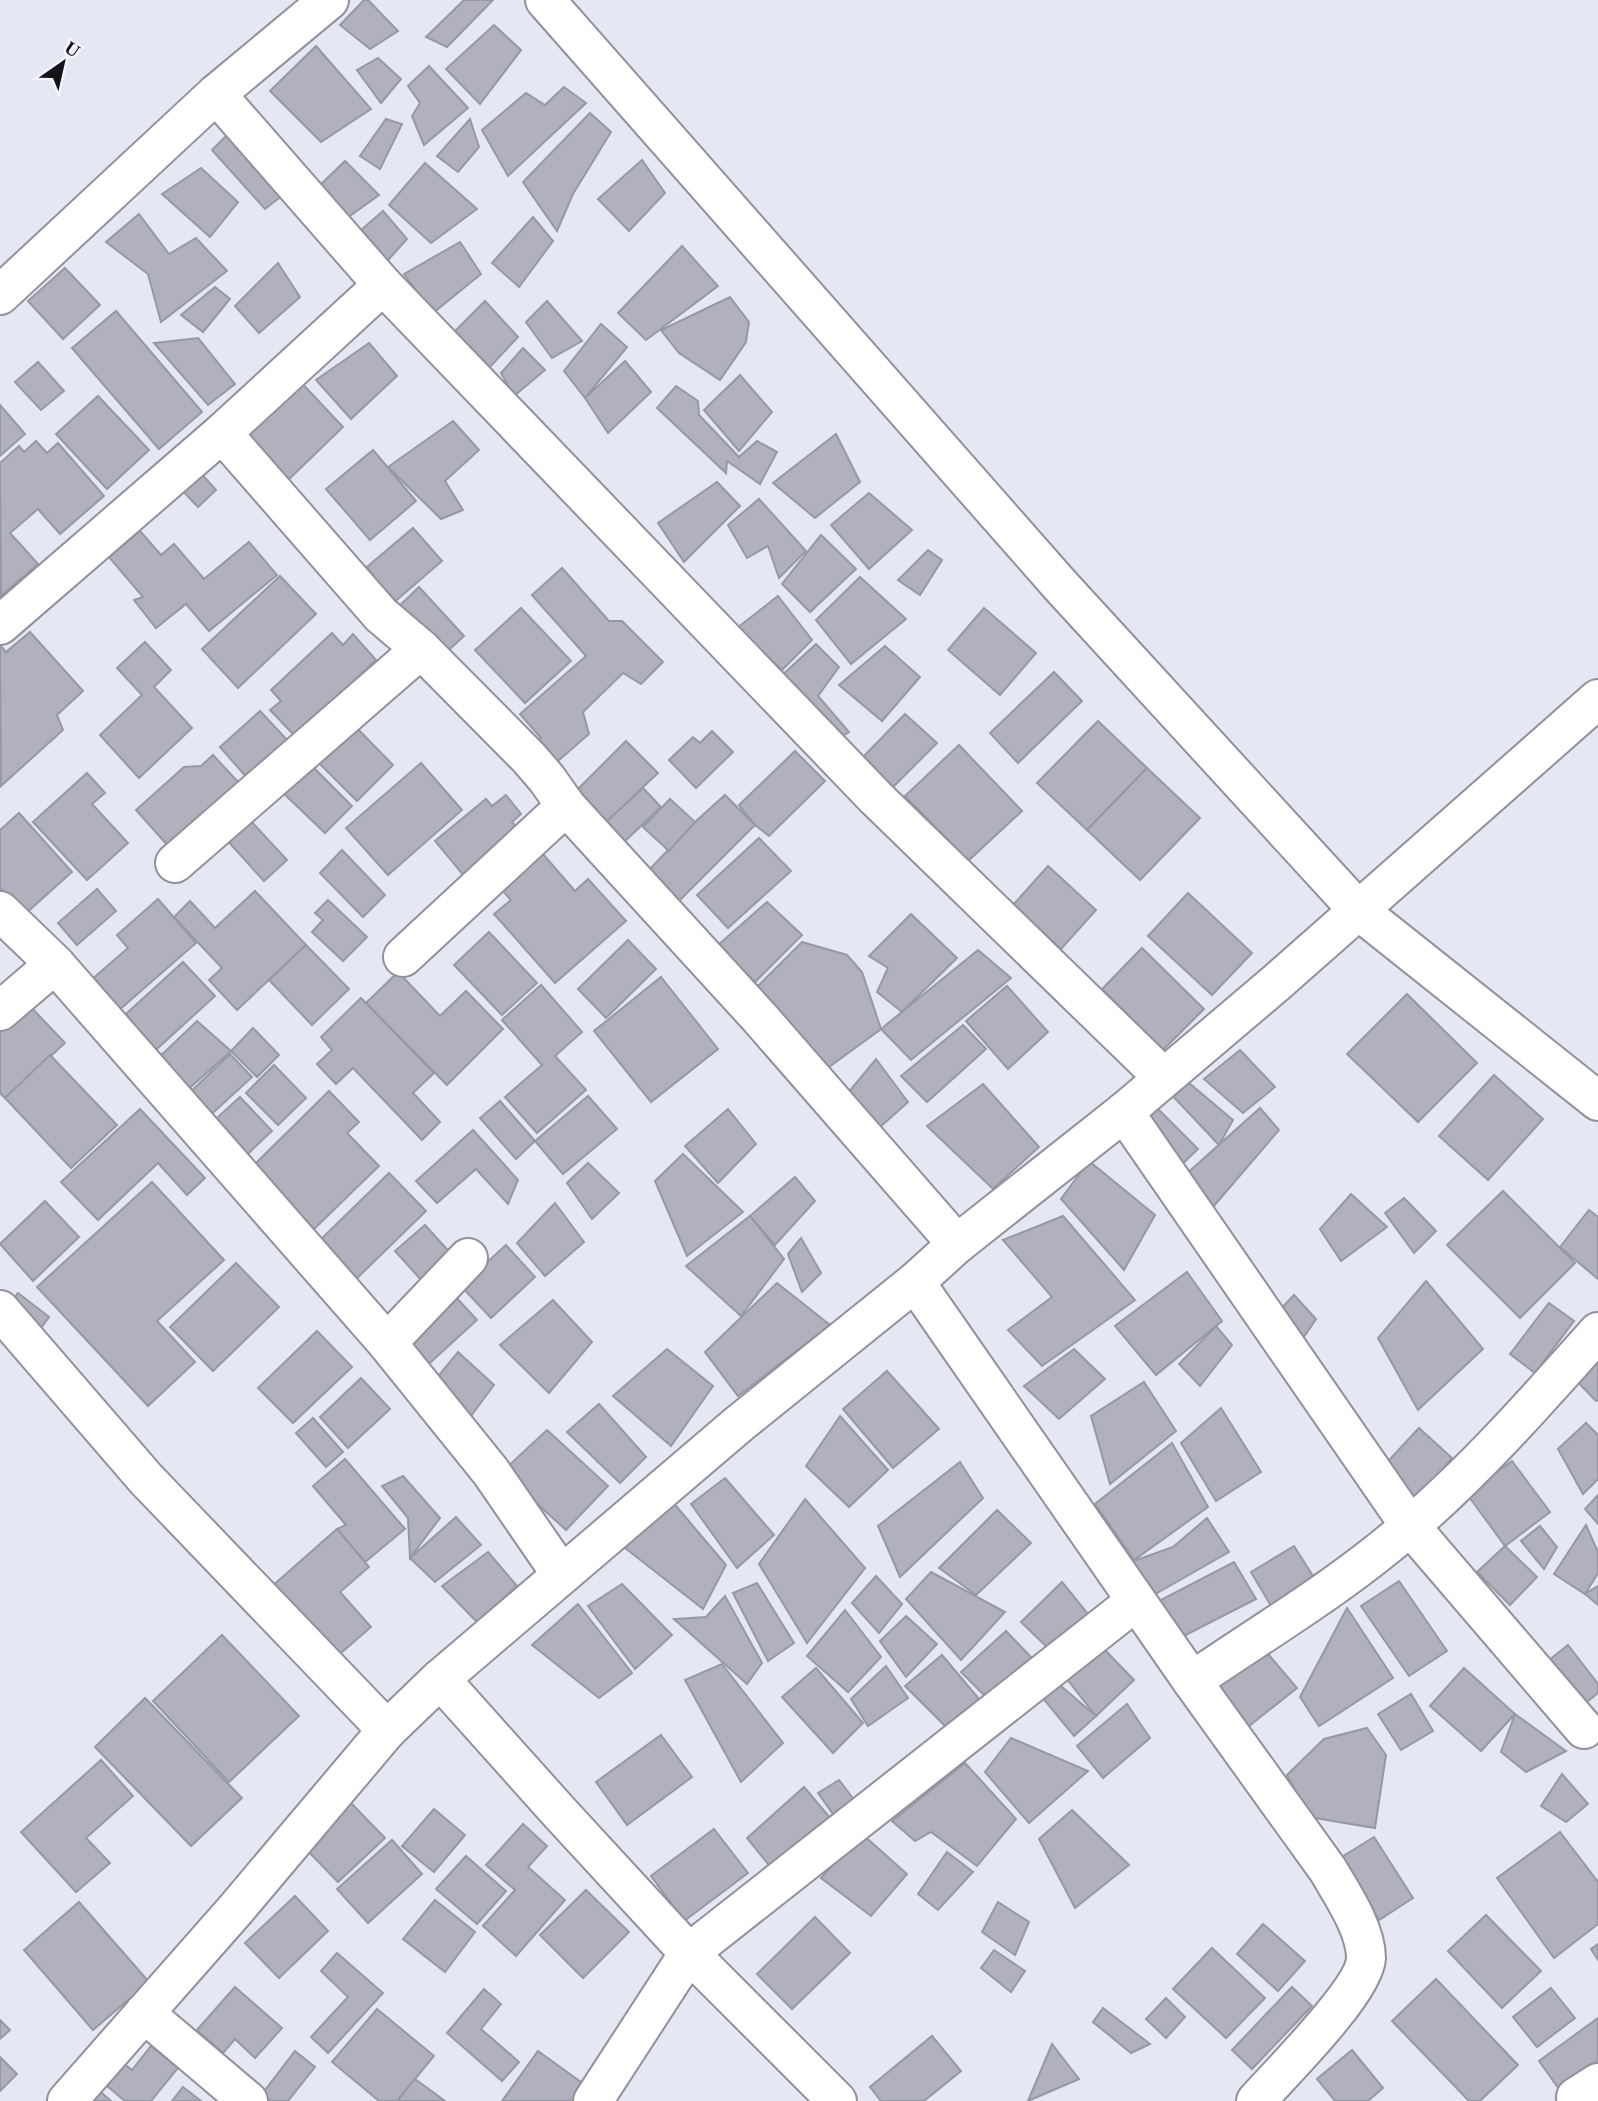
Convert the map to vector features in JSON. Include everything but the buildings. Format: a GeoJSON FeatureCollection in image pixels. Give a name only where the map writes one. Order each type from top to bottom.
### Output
{"type":"FeatureCollection","features":[{"type":"Feature","properties":{"kind":"street"},"geometry":{"type":"LineString","coordinates":[[0,295],[216,94],[329,0]]}},
{"type":"Feature","properties":{"kind":"street"},"geometry":{"type":"LineString","coordinates":[[545,0],[1060,585],[1359,910],[1598,1101]]}},
{"type":"Feature","properties":{"kind":"street"},"geometry":{"type":"LineString","coordinates":[[216,94],[383,285],[876,798],[1163,1077]]}},
{"type":"Feature","properties":{"kind":"street"},"geometry":{"type":"LineString","coordinates":[[0,625],[222,433],[383,285]]}},
{"type":"Feature","properties":{"kind":"street"},"geometry":{"type":"LineString","coordinates":[[222,433],[381,615],[421,649],[529,758],[566,806],[758,1017],[957,1244]]}},
{"type":"Feature","properties":{"kind":"street"},"geometry":{"type":"LineString","coordinates":[[175,863],[421,649]]}},
{"type":"Feature","properties":{"kind":"street"},"geometry":{"type":"LineString","coordinates":[[67,2101],[236,1909],[387,1730],[440,1679],[740,1423],[915,1282],[957,1244],[1124,1112],[1276,983],[1598,699]]}},
{"type":"Feature","properties":{"kind":"street"},"geometry":{"type":"LineString","coordinates":[[403,957],[566,806]]}},
{"type":"Feature","properties":{"kind":"street"},"geometry":{"type":"LineString","coordinates":[[0,911],[55,964],[387,1343],[491,1472],[561,1574]]}},
{"type":"Feature","properties":{"kind":"street"},"geometry":{"type":"LineString","coordinates":[[0,1011],[55,964]]}},
{"type":"Feature","properties":{"kind":"street"},"geometry":{"type":"LineString","coordinates":[[1124,1112],[1410,1526],[1584,1728]]}},
{"type":"Feature","properties":{"kind":"street"},"geometry":{"type":"LineString","coordinates":[[387,1343],[441,1283],[468,1258]]}},
{"type":"Feature","properties":{"kind":"street"},"geometry":{"type":"LineString","coordinates":[[915,1282],[1334,1881],[1359,1927],[1366,1959],[1356,1985],[1269,2096]]}},
{"type":"Feature","properties":{"kind":"street"},"geometry":{"type":"LineString","coordinates":[[0,1310],[146,1479],[387,1730]]}},
{"type":"Feature","properties":{"kind":"street"},"geometry":{"type":"LineString","coordinates":[[1192,1681],[1350,1573],[1410,1526],[1525,1414],[1598,1332]]}},
{"type":"Feature","properties":{"kind":"street"},"geometry":{"type":"LineString","coordinates":[[593,2101],[690,1953],[1136,1601]]}},
{"type":"Feature","properties":{"kind":"street"},"geometry":{"type":"LineString","coordinates":[[440,1679],[559,1813],[690,1953],[837,2101]]}},
{"type":"Feature","properties":{"kind":"street"},"geometry":{"type":"LineString","coordinates":[[144,2013],[248,2101]]}}]}
